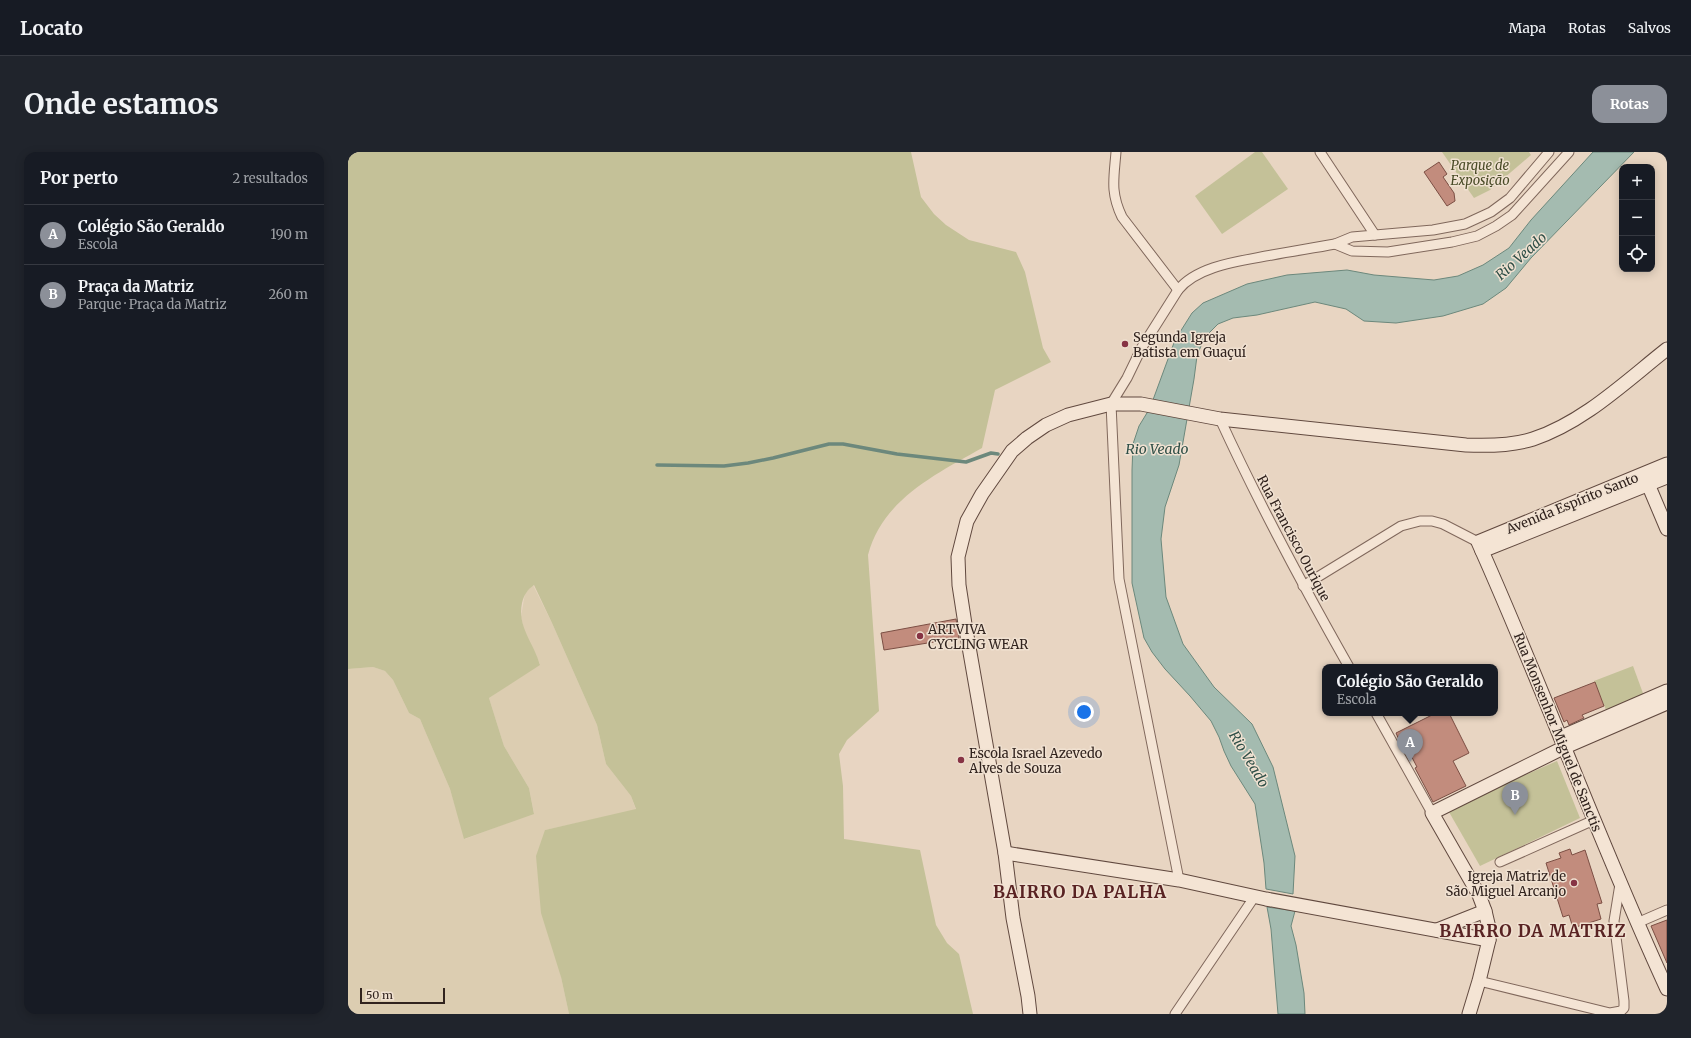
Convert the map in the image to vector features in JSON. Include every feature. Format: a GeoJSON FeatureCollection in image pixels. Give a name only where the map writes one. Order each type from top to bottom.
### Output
{"type":"FeatureCollection","features":[{"type":"Feature","properties":{"kind":"street"},"geometry":{"type":"LineString","coordinates":[[1116,152],[1113,194],[1116,205],[1122,217],[1178,290]]}},
{"type":"Feature","properties":{"kind":"street"},"geometry":{"type":"LineString","coordinates":[[1320,152],[1375,235]]}},
{"type":"Feature","properties":{"kind":"street"},"geometry":{"type":"LineString","coordinates":[[1335,244],[1352,251],[1388,252],[1452,242],[1477,236],[1496,226],[1512,215],[1569,152]]}},
{"type":"Feature","properties":{"kind":"street"},"geometry":{"type":"LineString","coordinates":[[1179,880],[1119,579],[1111,404],[1127,378],[1142,347],[1178,290],[1183,284],[1202,273],[1227,264],[1335,244],[1352,237],[1433,230],[1459,225],[1491,212],[1510,198],[1548,153]]}},
{"type":"Feature","properties":{"kind":"street"},"geometry":{"type":"LineString","coordinates":[[1030,1014],[1013,918],[1005,853],[970,656],[959,585],[958,557],[968,521],[982,494],[1012,451],[1046,425],[1062,418],[1111,404],[1141,404],[1220,419],[1466,445],[1487,446],[1509,444],[1532,439],[1571,421],[1596,405],[1667,349]]}},
{"type":"Feature","properties":{"kind":"street","name":"Rua Francisco Ourique"},"geometry":{"type":"LineString","coordinates":[[1220,419],[1241,465],[1303,586],[1347,664]]}},
{"type":"Feature","properties":{"kind":"street","name":"Avenida Espírito Santo"},"geometry":{"type":"LineString","coordinates":[[1480,546],[1646,479],[1667,464]]}},
{"type":"Feature","properties":{"kind":"street","name":"Avenida Espírito Santo"},"geometry":{"type":"LineString","coordinates":[[1646,479],[1667,477]]}},
{"type":"Feature","properties":{"kind":"street"},"geometry":{"type":"LineString","coordinates":[[1646,479],[1667,529]]}},
{"type":"Feature","properties":{"kind":"street"},"geometry":{"type":"LineString","coordinates":[[1303,586],[1401,526],[1420,521],[1432,521],[1443,524],[1480,546]]}},
{"type":"Feature","properties":{"kind":"street","name":"Rua Monsenhor Miguel de Sanctis"},"geometry":{"type":"LineString","coordinates":[[1480,546],[1563,742],[1620,884],[1667,989]]}},
{"type":"Feature","properties":{"kind":"street"},"geometry":{"type":"LineString","coordinates":[[1432,813],[1563,742],[1667,692]]}},
{"type":"Feature","properties":{"kind":"street"},"geometry":{"type":"LineString","coordinates":[[1563,742],[1667,703]]}},
{"type":"Feature","properties":{"kind":"street"},"geometry":{"type":"LineString","coordinates":[[1378,716],[1479,895],[1485,911],[1489,928],[1489,940],[1469,1014]]}},
{"type":"Feature","properties":{"kind":"street"},"geometry":{"type":"LineString","coordinates":[[1500,862],[1594,820]]}},
{"type":"Feature","properties":{"kind":"street"},"geometry":{"type":"LineString","coordinates":[[1005,853],[1179,880],[1489,940]]}},
{"type":"Feature","properties":{"kind":"street"},"geometry":{"type":"LineString","coordinates":[[1479,981],[1610,1013],[1621,1011],[1624,1008],[1624,1001],[1614,920],[1620,884]]}},
{"type":"Feature","properties":{"kind":"street"},"geometry":{"type":"LineString","coordinates":[[1175,1014],[1261,897]]}},
{"type":"Feature","properties":{"kind":"street"},"geometry":{"type":"LineString","coordinates":[[1637,923],[1667,910]]}},
{"type":"Feature","properties":{"kind":"street"},"geometry":{"type":"LineString","coordinates":[[1437,930],[1485,911]]}},
{"type":"Feature","properties":{"kind":"shaded area"},"geometry":{"type":"Polygon","coordinates":[[[533,585],[552,623],[597,725],[606,764],[631,796],[636,810],[545,830],[561,977],[569,1014],[348,1014],[348,669],[373,667],[385,671],[393,680],[409,713],[420,719],[450,789],[465,839],[534,813],[529,788],[504,746],[489,698],[540,664],[524,630],[521,617],[525,593],[533,585]]]}},
{"type":"Feature","properties":{"kind":"green space"},"geometry":{"type":"Polygon","coordinates":[[[348,152],[911,152],[921,197],[934,214],[946,225],[969,240],[1016,252],[1025,272],[1043,348],[1051,362],[995,390],[982,448],[929,479],[913,491],[898,504],[885,519],[875,536],[868,555],[879,711],[847,740],[839,754],[843,786],[844,839],[920,850],[936,925],[947,943],[959,954],[973,1014],[569,1014],[561,977],[541,913],[536,856],[545,830],[636,809],[631,796],[606,764],[597,725],[534,585],[525,595],[521,612],[524,627],[540,665],[489,698],[504,746],[529,788],[534,814],[464,839],[450,789],[420,719],[409,713],[393,680],[385,671],[373,667],[348,669],[348,152]]]}},
{"type":"Feature","properties":{"kind":"green space"},"geometry":{"type":"Polygon","coordinates":[[[1255,152],[1262,152],[1288,189],[1222,234],[1195,196],[1255,152]]]}},
{"type":"Feature","properties":{"kind":"green space","name":"Parque de Exposição"},"geometry":{"type":"Polygon","coordinates":[[[1442,152],[1529,152],[1531,155],[1490,190],[1474,198],[1442,152]]]}},
{"type":"Feature","properties":{"kind":"green space"},"geometry":{"type":"Polygon","coordinates":[[[1633,666],[1644,696],[1606,710],[1594,681],[1633,666]]]}},
{"type":"Feature","properties":{"kind":"green space"},"geometry":{"type":"Polygon","coordinates":[[[1557,761],[1580,818],[1480,866],[1449,812],[1491,790],[1557,761]]]}},
{"type":"Feature","properties":{"kind":"water","name":"Rio Veado"},"geometry":{"type":"Polygon","coordinates":[[[1593,152],[1634,152],[1622,164],[1619,164],[1619,167],[1531,258],[1506,288],[1483,304],[1443,316],[1396,323],[1364,321],[1346,309],[1315,302],[1257,315],[1233,318],[1218,324],[1204,338],[1197,356],[1179,465],[1165,507],[1161,539],[1166,597],[1183,644],[1214,687],[1252,724],[1273,767],[1295,856],[1293,894],[1266,889],[1264,863],[1255,804],[1231,766],[1211,721],[1165,669],[1152,652],[1144,638],[1132,583],[1133,444],[1139,426],[1150,408],[1175,340],[1192,313],[1203,303],[1247,284],[1287,275],[1347,270],[1374,275],[1434,280],[1458,276],[1483,265],[1509,248],[1531,220],[1593,152]]]}},
{"type":"Feature","properties":{"kind":"water"},"geometry":{"type":"Polygon","coordinates":[[[1267,907],[1295,911],[1291,926],[1296,945],[1304,993],[1305,1014],[1278,1014],[1271,929],[1267,907]]]}},
{"type":"Feature","properties":{"kind":"building"},"geometry":{"type":"Polygon","coordinates":[[[1439,162],[1447,174],[1443,177],[1454,193],[1455,201],[1447,206],[1424,172],[1439,162]]]}},
{"type":"Feature","properties":{"kind":"building","name":"ARTVIVA CYCLING WEAR"},"geometry":{"type":"Polygon","coordinates":[[[956,619],[959,638],[884,650],[881,633],[956,619]]]}},
{"type":"Feature","properties":{"kind":"building"},"geometry":{"type":"Polygon","coordinates":[[[1595,682],[1604,706],[1582,715],[1584,718],[1569,725],[1567,720],[1564,722],[1554,698],[1595,682]]]}},
{"type":"Feature","properties":{"kind":"building"},"geometry":{"type":"Polygon","coordinates":[[[1430,716],[1450,716],[1469,753],[1453,761],[1466,786],[1433,802],[1415,768],[1417,767],[1403,740],[1400,742],[1396,733],[1430,716]]]}},
{"type":"Feature","properties":{"kind":"building","name":"Igreja Matriz de São Miguel Arcanjo"},"geometry":{"type":"Polygon","coordinates":[[[1570,849],[1572,855],[1585,850],[1602,903],[1597,904],[1601,919],[1573,928],[1569,915],[1563,917],[1546,863],[1561,858],[1559,853],[1570,849]]]}},
{"type":"Feature","properties":{"kind":"building"},"geometry":{"type":"Polygon","coordinates":[[[1667,920],[1667,963],[1651,926],[1667,920]]]}},
{"type":"Feature","properties":{"kind":"waterway"},"geometry":{"type":"LineString","coordinates":[[657,465],[724,466],[773,458],[829,444],[843,444],[897,454],[966,462],[991,453],[998,454]]}},
{"type":"Feature","properties":{"kind":"place","name":"Segunda Igreja Batista em Guaçuí"},"geometry":{"type":"Point","coordinates":[1125,344]}},
{"type":"Feature","properties":{"kind":"place","name":"ARTVIVA CYCLING WEAR"},"geometry":{"type":"Point","coordinates":[920,636]}},
{"type":"Feature","properties":{"kind":"place","name":"Escola Israel Azevedo Alves de Souza"},"geometry":{"type":"Point","coordinates":[961,760]}},
{"type":"Feature","properties":{"kind":"place","name":"Colégio São Geraldo"},"geometry":{"type":"Point","coordinates":[1410,762]}},
{"type":"Feature","properties":{"kind":"place","name":"Praça da Matriz"},"geometry":{"type":"Point","coordinates":[1515,815]}},
{"type":"Feature","properties":{"kind":"place","name":"Igreja Matriz de São Miguel Arcanjo"},"geometry":{"type":"Point","coordinates":[1574,883]}},
{"type":"Feature","properties":{"kind":"district","name":"BAIRRO DA PALHA"},"geometry":{"type":"Point","coordinates":[1080,892]}},
{"type":"Feature","properties":{"kind":"district","name":"BAIRRO DA MATRIZ"},"geometry":{"type":"Point","coordinates":[1533,931]}}]}
